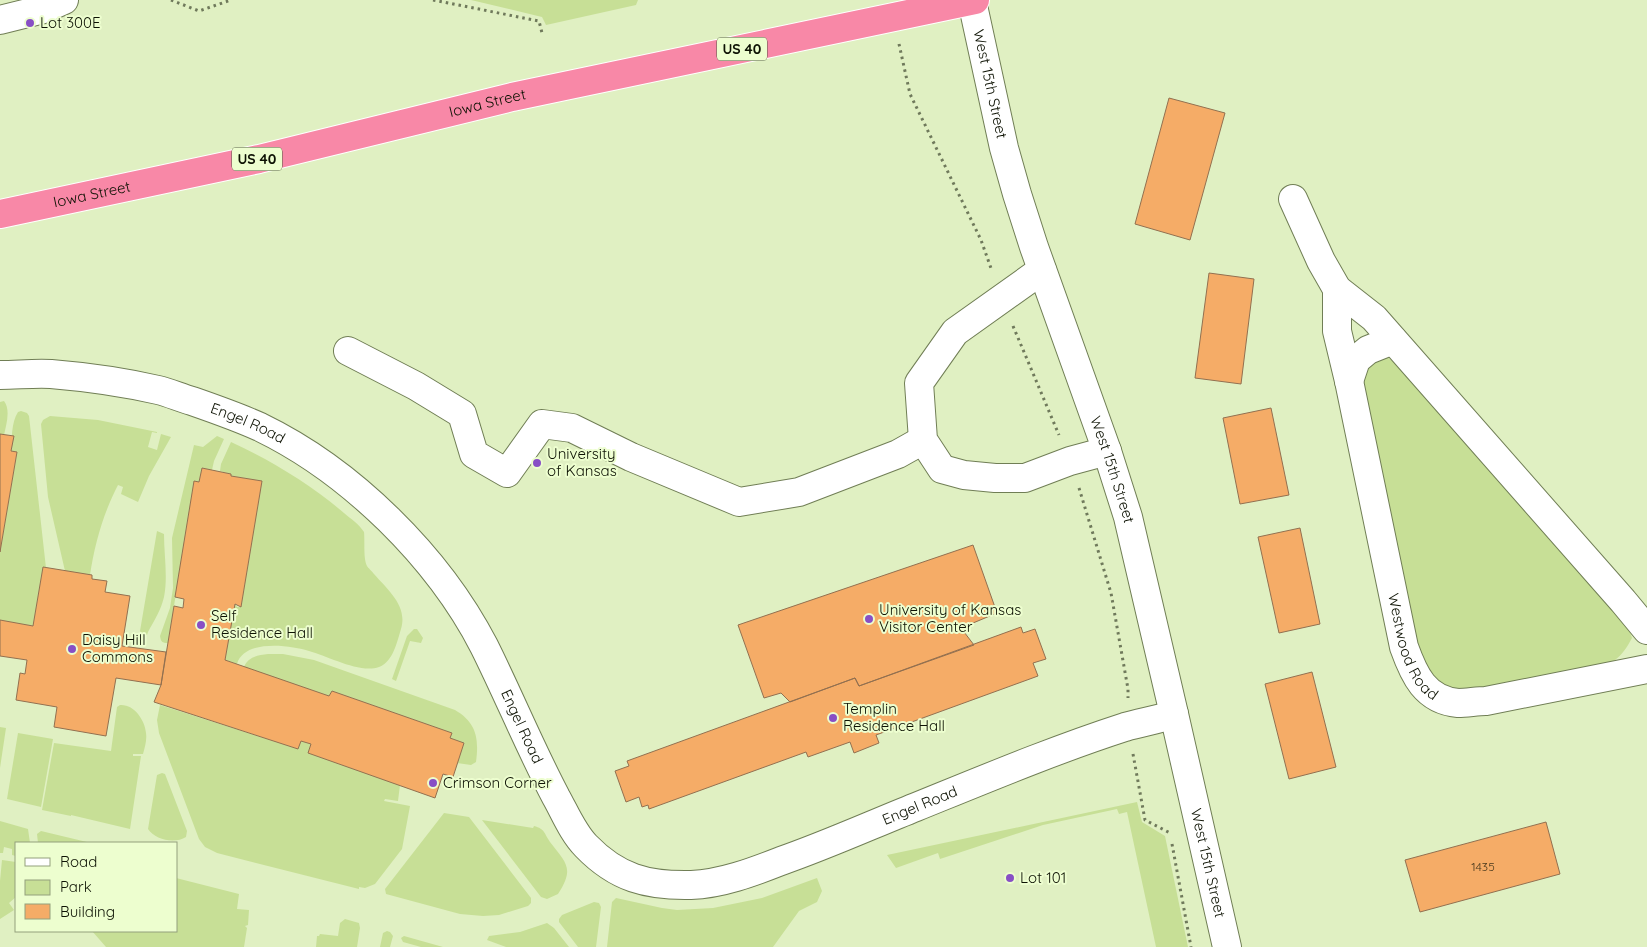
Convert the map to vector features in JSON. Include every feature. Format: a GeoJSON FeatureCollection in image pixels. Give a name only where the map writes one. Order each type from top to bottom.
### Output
{"type":"FeatureCollection","features":[{"type":"Feature","properties":{"kind":"highway","name":"Iowa Street"},"geometry":{"type":"LineString","coordinates":[[0,214],[259,159],[512,97],[974,0]]}},
{"type":"Feature","properties":{"kind":"street"},"geometry":{"type":"LineString","coordinates":[[0,20],[44,9],[64,0]]}},
{"type":"Feature","properties":{"kind":"street","name":"West 15th Street"},"geometry":{"type":"LineString","coordinates":[[974,0],[1004,148],[1017,194],[1042,270],[1107,451],[1128,517],[1227,947]]}},
{"type":"Feature","properties":{"kind":"street"},"geometry":{"type":"LineString","coordinates":[[1293,199],[1321,262],[1337,289],[1374,318],[1647,630]]}},
{"type":"Feature","properties":{"kind":"street"},"geometry":{"type":"LineString","coordinates":[[1042,270],[955,332],[919,382],[923,440],[942,469],[964,475],[995,478],[1025,478],[1070,461],[1107,451]]}},
{"type":"Feature","properties":{"kind":"street","name":"Westwood Road"},"geometry":{"type":"LineString","coordinates":[[1337,289],[1337,331],[1404,647],[1412,669],[1425,689],[1438,699],[1458,703],[1486,701],[1647,669]]}},
{"type":"Feature","properties":{"kind":"street"},"geometry":{"type":"LineString","coordinates":[[1349,381],[1356,360],[1368,350],[1393,340]]}},
{"type":"Feature","properties":{"kind":"street"},"geometry":{"type":"LineString","coordinates":[[348,351],[416,386],[462,414],[474,454],[507,473],[542,424],[572,428],[631,457],[739,502],[799,492],[898,454],[923,440]]}},
{"type":"Feature","properties":{"kind":"street","name":"Engel Road"},"geometry":{"type":"LineString","coordinates":[[0,375],[48,374],[108,381],[161,391],[212,408],[261,428],[304,452],[342,479],[379,509],[403,533],[438,574],[465,612],[483,644],[548,782],[582,843],[607,865],[634,878],[649,882],[693,885],[738,876],[824,846],[1034,760],[1129,726],[1156,721],[1174,714]]}},
{"type":"Feature","properties":{"kind":"path"},"geometry":{"type":"LineString","coordinates":[[171,0],[199,11],[231,0]]}},
{"type":"Feature","properties":{"kind":"path"},"geometry":{"type":"LineString","coordinates":[[433,0],[447,1],[539,21],[542,33]]}},
{"type":"Feature","properties":{"kind":"path"},"geometry":{"type":"LineString","coordinates":[[908,84],[910,94],[981,240],[1020,346],[1075,471],[1111,593],[1128,689],[1129,726],[1136,776],[1146,820],[1170,832],[1192,947]]}},
{"type":"Feature","properties":{"kind":"green space"},"geometry":{"type":"Polygon","coordinates":[[[471,0],[638,0],[636,5],[546,25],[542,17],[471,0]]]}},
{"type":"Feature","properties":{"kind":"green space"},"geometry":{"type":"Polygon","coordinates":[[[1387,357],[1395,363],[1597,591],[1630,632],[1632,638],[1625,650],[1614,661],[1526,684],[1477,690],[1456,690],[1440,685],[1435,681],[1420,661],[1361,384],[1369,366],[1376,360],[1387,357]]]}},
{"type":"Feature","properties":{"kind":"green space"},"geometry":{"type":"Polygon","coordinates":[[[4,401],[8,413],[4,435],[0,434],[0,402],[4,401]]]}},
{"type":"Feature","properties":{"kind":"green space"},"geometry":{"type":"Polygon","coordinates":[[[21,411],[29,416],[46,568],[43,567],[33,626],[0,620],[0,552],[17,453],[11,451],[13,426],[18,412],[21,411]]]}},
{"type":"Feature","properties":{"kind":"green space"},"geometry":{"type":"Polygon","coordinates":[[[50,416],[98,420],[157,432],[152,432],[148,447],[157,450],[161,434],[171,437],[149,476],[138,502],[121,494],[123,487],[118,485],[100,529],[90,575],[65,571],[48,497],[41,424],[43,420],[50,416]]]}},
{"type":"Feature","properties":{"kind":"green space"},"geometry":{"type":"Polygon","coordinates":[[[217,436],[224,439],[212,470],[202,468],[199,482],[194,482],[168,643],[164,643],[161,641],[160,636],[170,608],[173,588],[172,538],[194,445],[203,447],[217,436]]]}},
{"type":"Feature","properties":{"kind":"green space"},"geometry":{"type":"Polygon","coordinates":[[[231,442],[276,465],[304,483],[360,526],[364,532],[367,566],[391,592],[402,613],[401,629],[396,645],[388,661],[384,664],[371,669],[363,668],[344,664],[309,651],[280,646],[258,647],[241,656],[237,664],[225,660],[235,604],[237,607],[241,607],[262,481],[231,476],[220,471],[221,464],[231,442]]]}},
{"type":"Feature","properties":{"kind":"green space"},"geometry":{"type":"Polygon","coordinates":[[[157,531],[164,534],[165,589],[163,602],[147,635],[142,635],[140,631],[157,531]]]}},
{"type":"Feature","properties":{"kind":"green space"},"geometry":{"type":"Polygon","coordinates":[[[414,629],[417,629],[423,638],[421,643],[410,641],[396,681],[392,679],[407,636],[414,629]]]}},
{"type":"Feature","properties":{"kind":"green space"},"geometry":{"type":"Polygon","coordinates":[[[268,654],[283,654],[314,660],[455,710],[468,720],[475,732],[477,746],[476,762],[471,765],[457,763],[464,743],[450,738],[452,733],[332,691],[329,696],[244,667],[251,659],[268,654]]]}},
{"type":"Feature","properties":{"kind":"green space"},"geometry":{"type":"Polygon","coordinates":[[[120,705],[130,707],[138,714],[145,728],[146,736],[143,754],[133,754],[133,756],[141,756],[130,829],[42,810],[54,743],[111,751],[117,707],[120,705]]]}},
{"type":"Feature","properties":{"kind":"green space"},"geometry":{"type":"Polygon","coordinates":[[[160,705],[298,749],[301,741],[311,744],[308,753],[400,785],[398,801],[385,799],[384,801],[410,806],[402,849],[375,884],[365,888],[359,887],[359,889],[217,853],[205,847],[199,839],[159,733],[157,720],[160,705]]]}},
{"type":"Feature","properties":{"kind":"green space"},"geometry":{"type":"Polygon","coordinates":[[[0,727],[6,728],[0,768],[0,727]]]}},
{"type":"Feature","properties":{"kind":"green space"},"geometry":{"type":"Polygon","coordinates":[[[18,733],[53,739],[41,807],[7,799],[18,733]]]}},
{"type":"Feature","properties":{"kind":"green space"},"geometry":{"type":"Polygon","coordinates":[[[165,774],[187,831],[186,837],[181,839],[166,840],[155,836],[148,829],[157,775],[165,774]]]}},
{"type":"Feature","properties":{"kind":"green space"},"geometry":{"type":"Polygon","coordinates":[[[1137,802],[1142,822],[1165,836],[1188,947],[1156,947],[1127,812],[1119,814],[1117,809],[1043,825],[940,859],[938,853],[896,868],[887,855],[1137,802]]]}},
{"type":"Feature","properties":{"kind":"green space"},"geometry":{"type":"Polygon","coordinates":[[[444,813],[469,817],[531,898],[531,903],[528,906],[499,915],[483,916],[460,914],[386,894],[385,889],[444,813]]]}},
{"type":"Feature","properties":{"kind":"green space"},"geometry":{"type":"Polygon","coordinates":[[[482,820],[533,828],[534,826],[542,830],[566,866],[566,878],[558,894],[547,899],[541,897],[482,820]]]}},
{"type":"Feature","properties":{"kind":"green space"},"geometry":{"type":"Polygon","coordinates":[[[0,821],[28,829],[30,842],[15,842],[15,856],[12,855],[12,849],[4,847],[3,853],[0,853],[0,821]]]}},
{"type":"Feature","properties":{"kind":"green space"},"geometry":{"type":"Polygon","coordinates":[[[41,831],[87,842],[38,842],[37,834],[41,831]]]}},
{"type":"Feature","properties":{"kind":"green space"},"geometry":{"type":"Polygon","coordinates":[[[2,860],[15,862],[15,898],[9,903],[14,910],[0,919],[2,860]]]}},
{"type":"Feature","properties":{"kind":"green space"},"geometry":{"type":"Polygon","coordinates":[[[817,878],[822,891],[817,902],[799,911],[773,947],[607,947],[612,902],[616,898],[677,910],[713,908],[762,898],[817,878]]]}},
{"type":"Feature","properties":{"kind":"green space"},"geometry":{"type":"Polygon","coordinates":[[[178,879],[239,894],[237,909],[249,910],[248,925],[245,926],[247,928],[244,947],[106,947],[93,932],[178,932],[178,879]]]}},
{"type":"Feature","properties":{"kind":"green space"},"geometry":{"type":"Polygon","coordinates":[[[594,902],[599,903],[601,907],[596,947],[578,947],[559,922],[559,919],[562,915],[594,902]]]}},
{"type":"Feature","properties":{"kind":"green space"},"geometry":{"type":"Polygon","coordinates":[[[345,919],[359,923],[357,947],[316,947],[317,936],[320,934],[338,936],[340,923],[345,919]]]}},
{"type":"Feature","properties":{"kind":"green space"},"geometry":{"type":"Polygon","coordinates":[[[547,923],[554,928],[569,947],[506,947],[487,940],[489,936],[520,932],[547,923]]]}},
{"type":"Feature","properties":{"kind":"green space"},"geometry":{"type":"Polygon","coordinates":[[[387,931],[393,936],[390,947],[380,947],[383,933],[387,931]]]}},
{"type":"Feature","properties":{"kind":"green space"},"geometry":{"type":"Polygon","coordinates":[[[404,936],[443,947],[421,947],[403,942],[401,938],[404,936]]]}},
{"type":"Feature","properties":{"kind":"building"},"geometry":{"type":"Polygon","coordinates":[[[1169,98],[1225,113],[1190,240],[1135,224],[1169,98]]]}},
{"type":"Feature","properties":{"kind":"building"},"geometry":{"type":"Polygon","coordinates":[[[1209,273],[1254,279],[1241,384],[1195,378],[1209,273]]]}},
{"type":"Feature","properties":{"kind":"building"},"geometry":{"type":"Polygon","coordinates":[[[1271,408],[1289,495],[1240,504],[1223,418],[1271,408]]]}},
{"type":"Feature","properties":{"kind":"building"},"geometry":{"type":"Polygon","coordinates":[[[0,434],[14,436],[11,451],[17,452],[0,552],[0,434]]]}},
{"type":"Feature","properties":{"kind":"building","name":"Self Residence Hall"},"geometry":{"type":"Polygon","coordinates":[[[202,468],[231,474],[231,476],[262,481],[241,607],[235,604],[225,660],[329,696],[332,691],[452,733],[450,738],[464,743],[453,777],[443,774],[435,798],[308,753],[311,744],[301,741],[298,749],[154,702],[161,685],[174,606],[183,608],[184,599],[175,597],[194,481],[199,482],[202,468]]]}},
{"type":"Feature","properties":{"kind":"building"},"geometry":{"type":"Polygon","coordinates":[[[1300,528],[1320,624],[1279,633],[1258,537],[1300,528]]]}},
{"type":"Feature","properties":{"kind":"building","name":"University of Kansas Visitor Center"},"geometry":{"type":"Polygon","coordinates":[[[973,545],[997,613],[961,628],[974,645],[859,686],[855,678],[790,702],[781,693],[764,698],[738,625],[973,545]]]}},
{"type":"Feature","properties":{"kind":"building","name":"Daisy Hill Commons"},"geometry":{"type":"Polygon","coordinates":[[[43,567],[92,575],[92,579],[107,581],[105,592],[130,596],[122,646],[166,652],[161,685],[116,678],[106,736],[54,727],[57,707],[16,700],[20,673],[25,674],[27,660],[0,656],[0,620],[33,626],[43,567]]]}},
{"type":"Feature","properties":{"kind":"building","name":"Templin Residence Hall"},"geometry":{"type":"Polygon","coordinates":[[[1021,627],[1023,633],[1035,629],[1046,659],[1033,663],[1038,676],[876,735],[879,743],[854,753],[850,742],[808,757],[806,752],[649,809],[648,805],[642,807],[639,797],[626,802],[615,771],[629,766],[627,761],[855,678],[859,686],[1021,627]]]}},
{"type":"Feature","properties":{"kind":"building"},"geometry":{"type":"Polygon","coordinates":[[[1312,672],[1336,767],[1289,779],[1265,684],[1312,672]]]}},
{"type":"Feature","properties":{"kind":"building"},"geometry":{"type":"Polygon","coordinates":[[[1546,822],[1560,874],[1420,912],[1405,860],[1546,822]]]}},
{"type":"Feature","properties":{"kind":"place","name":"Lot 300E"},"geometry":{"type":"Point","coordinates":[30,23]}},
{"type":"Feature","properties":{"kind":"place","name":"University of Kansas"},"geometry":{"type":"Point","coordinates":[537,463]}},
{"type":"Feature","properties":{"kind":"place","name":"University of Kansas Visitor Center"},"geometry":{"type":"Point","coordinates":[869,619]}},
{"type":"Feature","properties":{"kind":"place","name":"Self Residence Hall"},"geometry":{"type":"Point","coordinates":[201,625]}},
{"type":"Feature","properties":{"kind":"place","name":"Daisy Hill Commons"},"geometry":{"type":"Point","coordinates":[72,649]}},
{"type":"Feature","properties":{"kind":"place","name":"Templin Residence Hall"},"geometry":{"type":"Point","coordinates":[833,718]}},
{"type":"Feature","properties":{"kind":"place","name":"Crimson Corner"},"geometry":{"type":"Point","coordinates":[433,783]}},
{"type":"Feature","properties":{"kind":"place","name":"Lot 101"},"geometry":{"type":"Point","coordinates":[1010,878]}}]}
